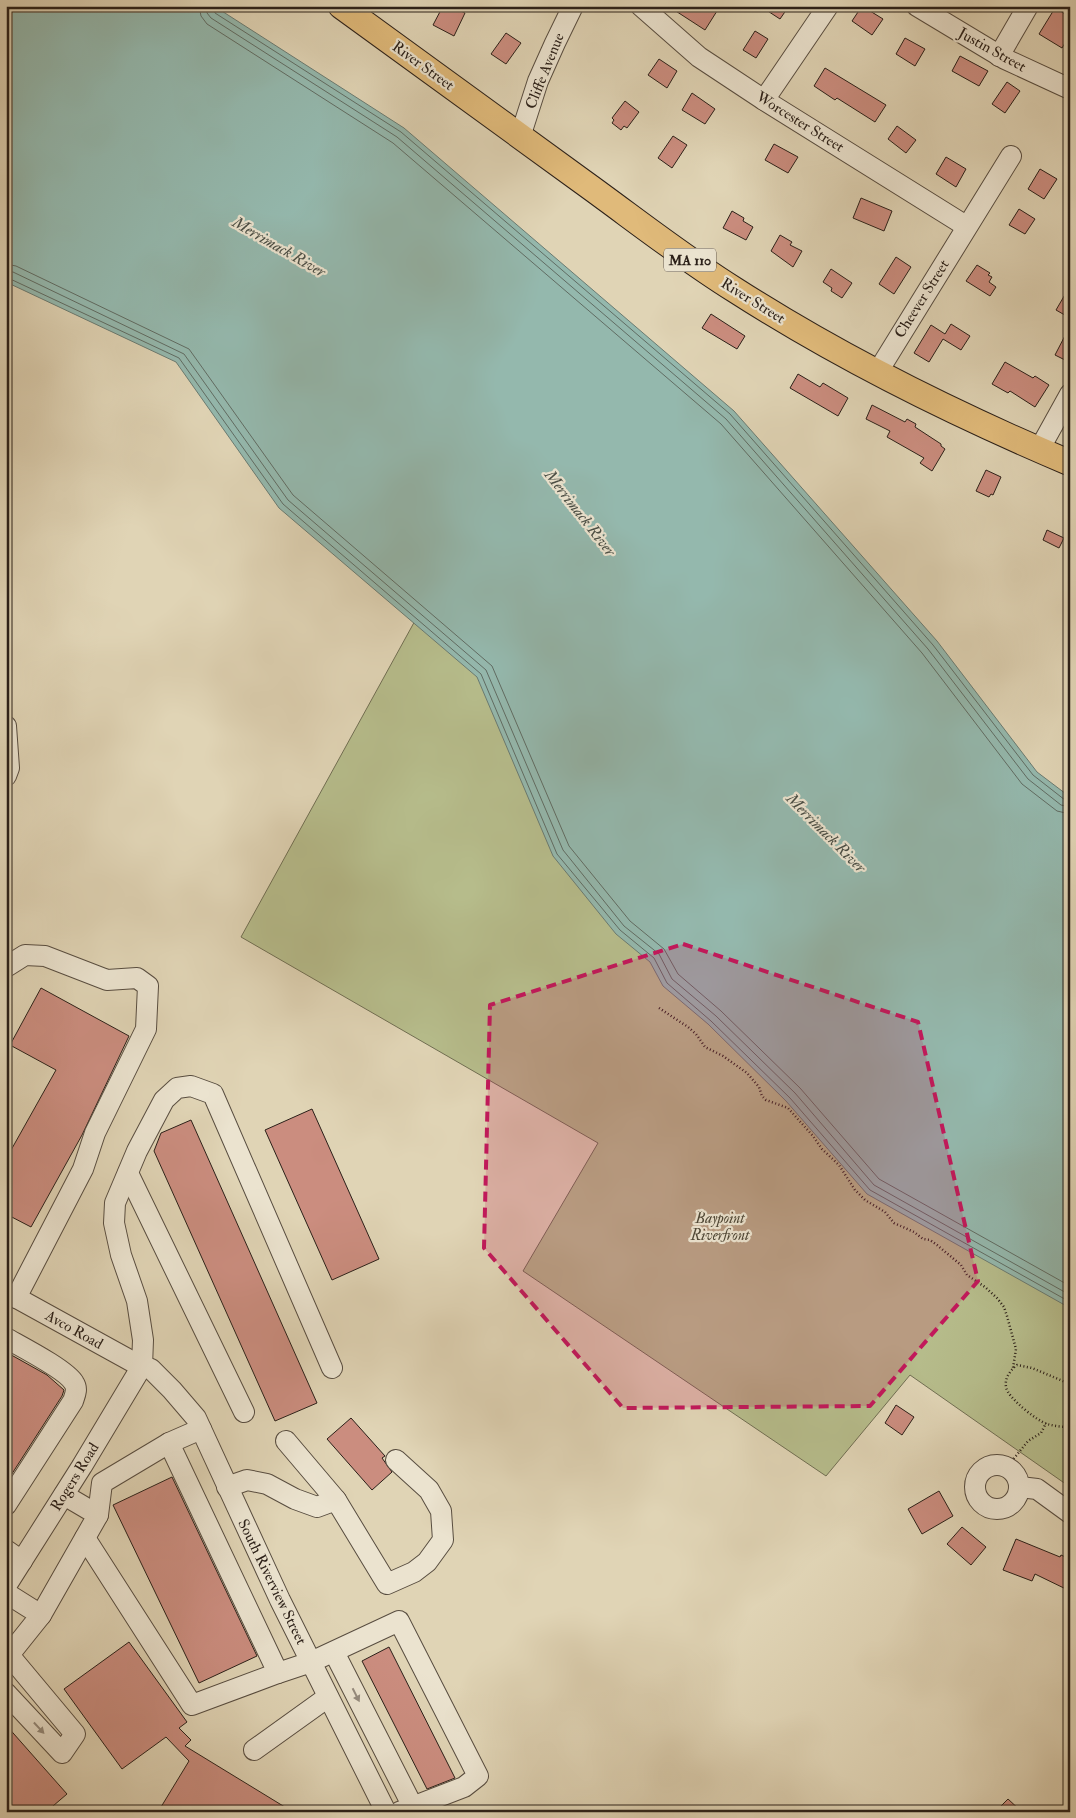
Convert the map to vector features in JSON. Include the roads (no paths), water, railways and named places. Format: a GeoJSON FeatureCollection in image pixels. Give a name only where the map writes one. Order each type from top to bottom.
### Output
{"type":"FeatureCollection","features":[{"type":"Feature","properties":{"kind":"main road","name":"River Street"},"geometry":{"type":"LineString","coordinates":[[341,6],[656,237],[734,290],[805,333],[877,373],[950,410],[1070,463]]}},
{"type":"Feature","properties":{"kind":"street","name":"Cliffe Avenue"},"geometry":{"type":"LineString","coordinates":[[520,137],[538,81],[554,43],[573,6]]}},
{"type":"Feature","properties":{"kind":"street"},"geometry":{"type":"LineString","coordinates":[[764,100],[828,6]]}},
{"type":"Feature","properties":{"kind":"street","name":"Justin Street"},"geometry":{"type":"LineString","coordinates":[[917,6],[999,56],[1070,89]]}},
{"type":"Feature","properties":{"kind":"street"},"geometry":{"type":"LineString","coordinates":[[999,56],[1028,6]]}},
{"type":"Feature","properties":{"kind":"street","name":"Worcester Street"},"geometry":{"type":"LineString","coordinates":[[644,7],[699,57],[764,100],[966,226]]}},
{"type":"Feature","properties":{"kind":"street","name":"Cheever Street"},"geometry":{"type":"LineString","coordinates":[[877,373],[966,226],[1011,156]]}},
{"type":"Feature","properties":{"kind":"street"},"geometry":{"type":"LineString","coordinates":[[1039,450],[1070,394]]}},
{"type":"Feature","properties":{"kind":"street"},"geometry":{"type":"LineString","coordinates":[[6,726],[9,768],[6,776]]}},
{"type":"Feature","properties":{"kind":"street"},"geometry":{"type":"LineString","coordinates":[[6,967],[25,955],[45,956],[107,980],[137,978],[148,986],[146,1029],[95,1133],[84,1169],[11,1295]]}},
{"type":"Feature","properties":{"kind":"street"},"geometry":{"type":"LineString","coordinates":[[142,1366],[143,1340],[137,1301],[121,1255],[114,1223],[115,1203],[137,1152],[164,1100],[177,1088],[192,1086],[213,1094],[332,1368]]}},
{"type":"Feature","properties":{"kind":"street"},"geometry":{"type":"LineString","coordinates":[[128,1173],[244,1412]]}},
{"type":"Feature","properties":{"kind":"street","name":"Avco Road"},"geometry":{"type":"LineString","coordinates":[[11,1295],[142,1366]]}},
{"type":"Feature","properties":{"kind":"street"},"geometry":{"type":"LineString","coordinates":[[6,1338],[52,1364],[74,1382],[76,1391],[73,1401],[6,1505]]}},
{"type":"Feature","properties":{"kind":"street","name":"South Riverview Street"},"geometry":{"type":"LineString","coordinates":[[142,1366],[151,1369],[196,1418],[280,1600],[386,1812]]}},
{"type":"Feature","properties":{"kind":"street","name":"Rogers Road"},"geometry":{"type":"LineString","coordinates":[[6,1586],[14,1555],[64,1495],[142,1366]]}},
{"type":"Feature","properties":{"kind":"street"},"geometry":{"type":"LineString","coordinates":[[6,1693],[62,1753],[75,1734],[9,1655],[41,1615],[98,1515],[102,1482],[169,1443],[201,1429]]}},
{"type":"Feature","properties":{"kind":"street"},"geometry":{"type":"LineString","coordinates":[[286,1441],[336,1500],[387,1584],[414,1572],[427,1562],[442,1540],[441,1511],[429,1490],[396,1460]]}},
{"type":"Feature","properties":{"kind":"street"},"geometry":{"type":"LineString","coordinates":[[169,1443],[278,1673]]}},
{"type":"Feature","properties":{"kind":"street"},"geometry":{"type":"LineString","coordinates":[[994,1464],[1007,1467],[1016,1475],[1020,1487],[1019,1495],[1015,1501],[1003,1509],[988,1508],[982,1504],[978,1498],[975,1484],[982,1471],[994,1464]]}},
{"type":"Feature","properties":{"kind":"street"},"geometry":{"type":"LineString","coordinates":[[227,1487],[248,1480],[267,1484],[295,1499],[317,1507],[336,1500]]}},
{"type":"Feature","properties":{"kind":"street"},"geometry":{"type":"LineString","coordinates":[[1020,1487],[1037,1489],[1070,1513]]}},
{"type":"Feature","properties":{"kind":"street"},"geometry":{"type":"LineString","coordinates":[[64,1495],[98,1515]]}},
{"type":"Feature","properties":{"kind":"street"},"geometry":{"type":"LineString","coordinates":[[85,1538],[192,1705],[311,1662],[399,1621],[478,1776],[464,1787],[406,1809],[334,1652]]}},
{"type":"Feature","properties":{"kind":"street"},"geometry":{"type":"LineString","coordinates":[[6,1593],[41,1615]]}},
{"type":"Feature","properties":{"kind":"street"},"geometry":{"type":"LineString","coordinates":[[254,1750],[328,1697]]}},
{"type":"Feature","properties":{"kind":"water","name":"Merrimack River"},"geometry":{"type":"Polygon","coordinates":[[[6,6],[214,6],[404,128],[734,411],[937,641],[1037,772],[1070,797],[1070,1308],[867,1194],[786,1101],[708,1024],[663,986],[650,962],[616,934],[553,856],[477,677],[279,508],[176,362],[6,282],[6,6]]]}},
{"type":"Feature","properties":{"kind":"park label","name":"Baypoint Riverfront"},"geometry":{"type":"Point","coordinates":[720,1226]}}]}
